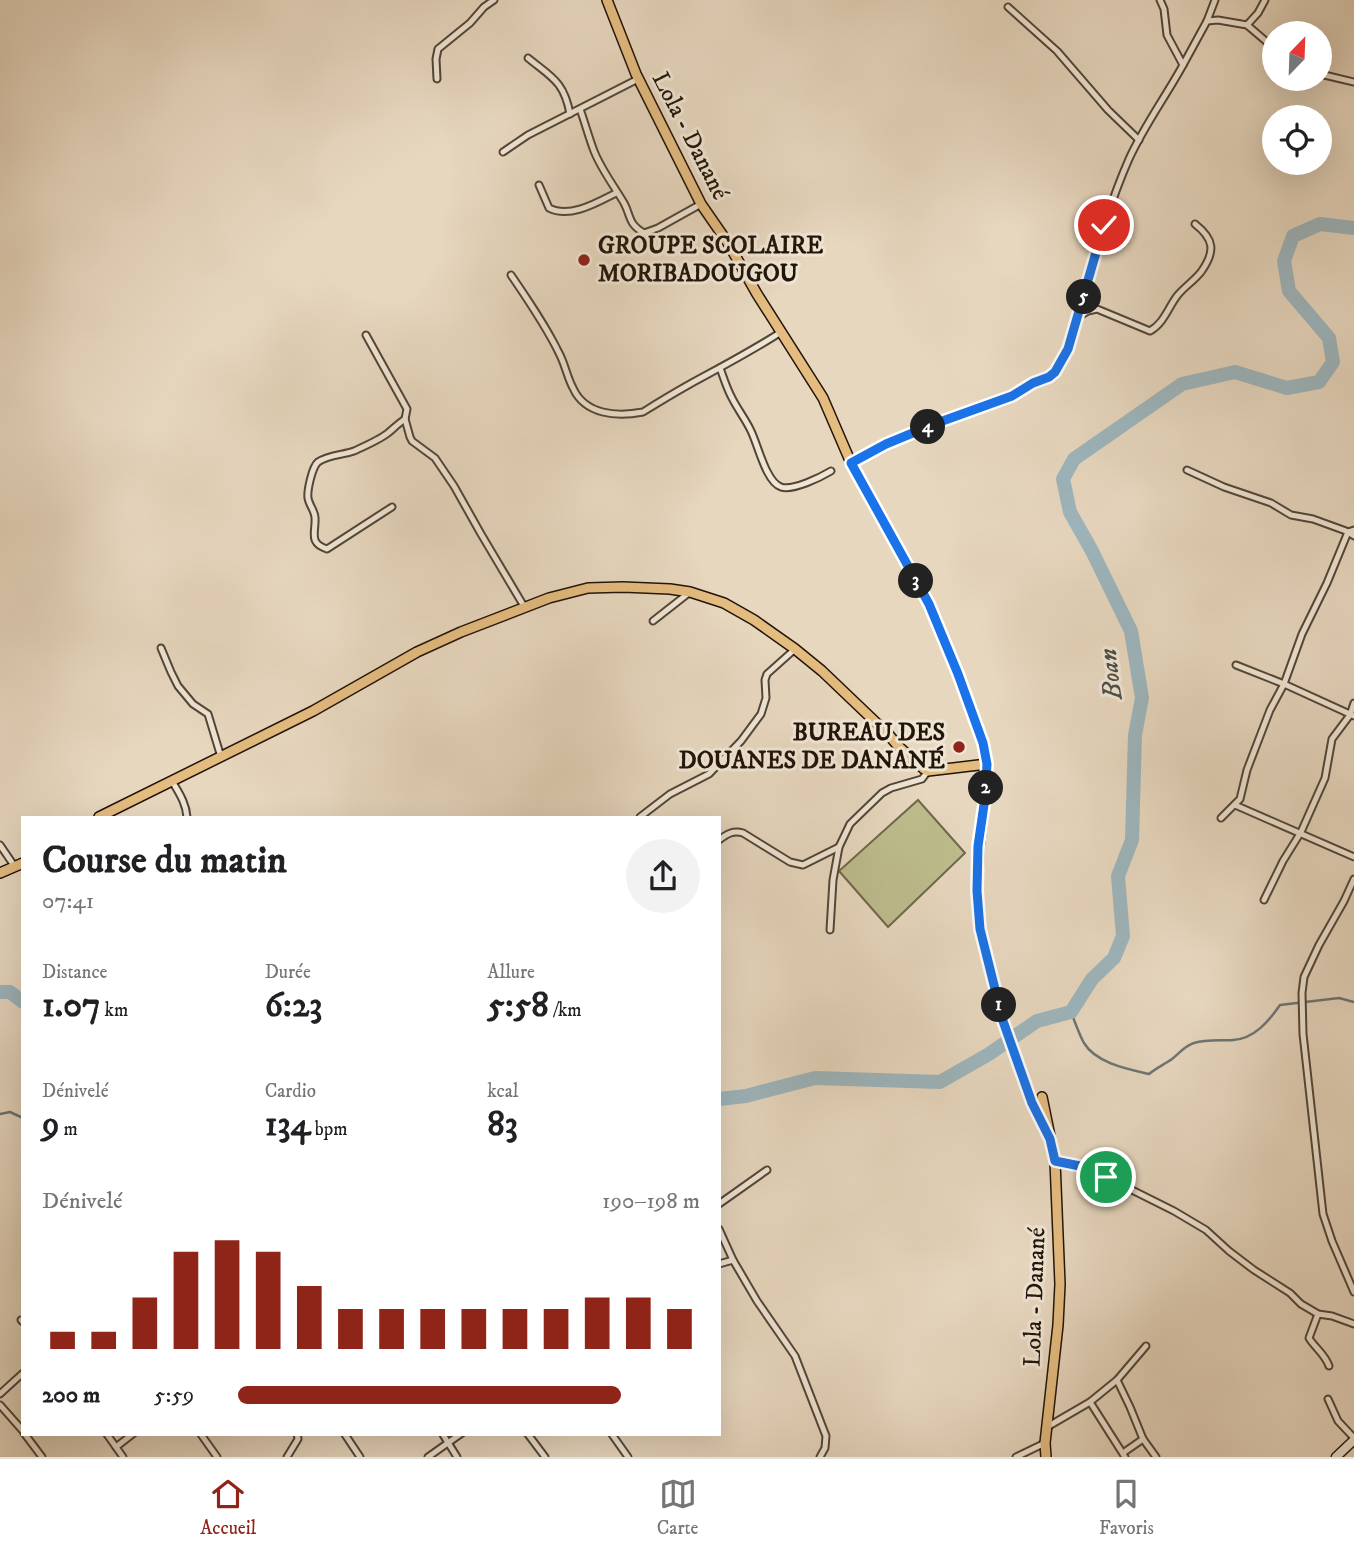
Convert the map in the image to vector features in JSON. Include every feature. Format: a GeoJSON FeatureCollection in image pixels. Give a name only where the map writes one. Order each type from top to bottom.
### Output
{"type":"FeatureCollection","features":[{"type":"Feature","properties":{"kind":"main road","name":"Lola - Danané"},"geometry":{"type":"LineString","coordinates":[[607,0],[638,79],[701,204],[823,398],[851,463],[929,604],[958,674],[983,743],[987,764],[978,846],[980,929],[1003,1021],[1032,1103],[1050,1139]]}},
{"type":"Feature","properties":{"kind":"main road"},"geometry":{"type":"LineString","coordinates":[[101,816],[313,710],[403,659],[461,632],[588,588],[646,588],[690,592],[724,603],[754,620],[822,671],[899,747],[928,771],[987,764]]}},
{"type":"Feature","properties":{"kind":"main road"},"geometry":{"type":"LineString","coordinates":[[0,873],[19,865]]}},
{"type":"Feature","properties":{"kind":"main road","name":"Lola - Danané"},"geometry":{"type":"LineString","coordinates":[[1042,1097],[1055,1161],[1060,1284],[1045,1443],[1046,1457]]}},
{"type":"Feature","properties":{"kind":"street"},"geometry":{"type":"LineString","coordinates":[[437,79],[436,59],[439,49],[494,0]]}},
{"type":"Feature","properties":{"kind":"street"},"geometry":{"type":"LineString","coordinates":[[1160,0],[1164,9],[1167,35],[1183,65]]}},
{"type":"Feature","properties":{"kind":"street"},"geometry":{"type":"LineString","coordinates":[[851,463],[886,444],[1012,396],[1055,372],[1068,349],[1104,225],[1128,162],[1207,21],[1215,0]]}},
{"type":"Feature","properties":{"kind":"street"},"geometry":{"type":"LineString","coordinates":[[1247,25],[1265,0]]}},
{"type":"Feature","properties":{"kind":"street"},"geometry":{"type":"LineString","coordinates":[[1008,7],[1057,51],[1108,110],[1139,139]]}},
{"type":"Feature","properties":{"kind":"street"},"geometry":{"type":"LineString","coordinates":[[1207,21],[1247,25],[1262,38]]}},
{"type":"Feature","properties":{"kind":"street"},"geometry":{"type":"LineString","coordinates":[[528,58],[556,80],[567,99],[569,114]]}},
{"type":"Feature","properties":{"kind":"street"},"geometry":{"type":"LineString","coordinates":[[1332,77],[1354,82]]}},
{"type":"Feature","properties":{"kind":"street"},"geometry":{"type":"LineString","coordinates":[[503,152],[528,135],[638,79]]}},
{"type":"Feature","properties":{"kind":"street"},"geometry":{"type":"LineString","coordinates":[[580,110],[594,151],[634,226],[645,233],[701,204]]}},
{"type":"Feature","properties":{"kind":"street"},"geometry":{"type":"LineString","coordinates":[[539,185],[549,208],[556,211],[575,210],[616,193]]}},
{"type":"Feature","properties":{"kind":"street"},"geometry":{"type":"LineString","coordinates":[[1078,317],[1097,309],[1150,331],[1158,327],[1179,293],[1200,273],[1208,259],[1211,245],[1208,236],[1195,224]]}},
{"type":"Feature","properties":{"kind":"street"},"geometry":{"type":"LineString","coordinates":[[511,275],[539,316],[560,354],[573,389],[586,405],[598,412],[643,412],[781,332]]}},
{"type":"Feature","properties":{"kind":"street"},"geometry":{"type":"LineString","coordinates":[[366,335],[407,409],[406,428],[412,441],[435,458],[454,486],[525,608]]}},
{"type":"Feature","properties":{"kind":"street"},"geometry":{"type":"LineString","coordinates":[[720,369],[776,485],[784,489],[792,487],[818,479],[831,471]]}},
{"type":"Feature","properties":{"kind":"street"},"geometry":{"type":"LineString","coordinates":[[392,507],[327,549],[320,546],[313,535],[316,525],[315,512],[308,500],[308,493],[313,468],[319,462],[352,452],[378,439],[405,419]]}},
{"type":"Feature","properties":{"kind":"street"},"geometry":{"type":"LineString","coordinates":[[1187,470],[1224,487],[1271,503],[1291,515],[1312,519],[1352,533],[1302,634],[1247,770],[1242,793],[1235,805],[1221,818]]}},
{"type":"Feature","properties":{"kind":"street"},"geometry":{"type":"LineString","coordinates":[[653,621],[690,592]]}},
{"type":"Feature","properties":{"kind":"street"},"geometry":{"type":"LineString","coordinates":[[161,648],[178,686],[193,704],[208,714],[221,757]]}},
{"type":"Feature","properties":{"kind":"street"},"geometry":{"type":"LineString","coordinates":[[641,816],[670,794],[709,774],[741,741],[761,715],[766,698],[767,674],[795,649]]}},
{"type":"Feature","properties":{"kind":"street"},"geometry":{"type":"LineString","coordinates":[[1236,665],[1352,715]]}},
{"type":"Feature","properties":{"kind":"street"},"geometry":{"type":"LineString","coordinates":[[1264,900],[1301,832],[1325,778],[1332,739],[1352,715],[1354,703]]}},
{"type":"Feature","properties":{"kind":"street"},"geometry":{"type":"LineString","coordinates":[[830,930],[833,880],[839,847],[850,824],[881,793],[922,779],[928,771]]}},
{"type":"Feature","properties":{"kind":"street"},"geometry":{"type":"LineString","coordinates":[[172,781],[183,800],[187,816]]}},
{"type":"Feature","properties":{"kind":"street"},"geometry":{"type":"LineString","coordinates":[[1235,805],[1354,857]]}},
{"type":"Feature","properties":{"kind":"street"},"geometry":{"type":"LineString","coordinates":[[721,839],[736,831],[743,833],[790,862],[803,865],[839,847]]}},
{"type":"Feature","properties":{"kind":"street"},"geometry":{"type":"LineString","coordinates":[[0,845],[19,865]]}},
{"type":"Feature","properties":{"kind":"street"},"geometry":{"type":"LineString","coordinates":[[1354,879],[1345,901],[1309,965],[1304,977],[1302,1000],[1303,1034],[1322,1214],[1354,1292]]}},
{"type":"Feature","properties":{"kind":"street"},"geometry":{"type":"LineString","coordinates":[[1055,1161],[1080,1166],[1174,1211],[1206,1230],[1229,1251],[1290,1293],[1301,1304],[1318,1314],[1354,1324]]}},
{"type":"Feature","properties":{"kind":"street"},"geometry":{"type":"LineString","coordinates":[[721,1204],[767,1170]]}},
{"type":"Feature","properties":{"kind":"street"},"geometry":{"type":"LineString","coordinates":[[721,1233],[757,1301],[789,1346],[798,1364],[826,1436],[825,1448],[820,1457]]}},
{"type":"Feature","properties":{"kind":"street"},"geometry":{"type":"LineString","coordinates":[[721,1263],[733,1260]]}},
{"type":"Feature","properties":{"kind":"street"},"geometry":{"type":"LineString","coordinates":[[1318,1314],[1309,1338],[1324,1354],[1329,1366]]}},
{"type":"Feature","properties":{"kind":"street"},"geometry":{"type":"LineString","coordinates":[[1047,1426],[1090,1402],[1117,1380],[1146,1346]]}},
{"type":"Feature","properties":{"kind":"street"},"geometry":{"type":"LineString","coordinates":[[0,1394],[21,1375]]}},
{"type":"Feature","properties":{"kind":"street"},"geometry":{"type":"LineString","coordinates":[[1117,1380],[1143,1439],[1156,1457]]}},
{"type":"Feature","properties":{"kind":"street"},"geometry":{"type":"LineString","coordinates":[[1328,1399],[1338,1421],[1354,1439],[1336,1457]]}},
{"type":"Feature","properties":{"kind":"street"},"geometry":{"type":"LineString","coordinates":[[1090,1402],[1124,1455],[1143,1439]]}},
{"type":"Feature","properties":{"kind":"street"},"geometry":{"type":"LineString","coordinates":[[0,1405],[21,1429]]}},
{"type":"Feature","properties":{"kind":"street"},"geometry":{"type":"LineString","coordinates":[[27,1436],[42,1457]]}},
{"type":"Feature","properties":{"kind":"street"},"geometry":{"type":"LineString","coordinates":[[108,1436],[123,1457]]}},
{"type":"Feature","properties":{"kind":"street"},"geometry":{"type":"LineString","coordinates":[[116,1447],[130,1436]]}},
{"type":"Feature","properties":{"kind":"street"},"geometry":{"type":"LineString","coordinates":[[202,1436],[217,1457]]}},
{"type":"Feature","properties":{"kind":"street"},"geometry":{"type":"LineString","coordinates":[[287,1457],[298,1436]]}},
{"type":"Feature","properties":{"kind":"street"},"geometry":{"type":"LineString","coordinates":[[346,1436],[360,1457]]}},
{"type":"Feature","properties":{"kind":"street"},"geometry":{"type":"LineString","coordinates":[[444,1436],[457,1457]]}},
{"type":"Feature","properties":{"kind":"street"},"geometry":{"type":"LineString","coordinates":[[428,1457],[457,1436]]}},
{"type":"Feature","properties":{"kind":"street"},"geometry":{"type":"LineString","coordinates":[[529,1436],[545,1457]]}},
{"type":"Feature","properties":{"kind":"street"},"geometry":{"type":"LineString","coordinates":[[613,1436],[628,1457]]}},
{"type":"Feature","properties":{"kind":"street"},"geometry":{"type":"LineString","coordinates":[[1016,1457],[1045,1443]]}},
{"type":"Feature","properties":{"kind":"shaded area"},"geometry":{"type":"Polygon","coordinates":[[[918,800],[965,853],[888,927],[839,871],[918,800]]]}},
{"type":"Feature","properties":{"kind":"waterway","name":"Boan"},"geometry":{"type":"LineString","coordinates":[[721,1099],[746,1096],[815,1078],[940,1082],[989,1054],[1037,1021],[1071,1012],[1092,979],[1114,958],[1123,936],[1118,876],[1132,840],[1135,735],[1142,698],[1131,631],[1070,512],[1063,479],[1074,459],[1182,384],[1235,372],[1287,388],[1319,382],[1333,362],[1329,338],[1289,291],[1284,261],[1293,236],[1320,224],[1354,228]]}},
{"type":"Feature","properties":{"kind":"waterway","name":"Boan"},"geometry":{"type":"LineString","coordinates":[[0,992],[10,992],[21,1000]]}},
{"type":"Feature","properties":{"kind":"waterway"},"geometry":{"type":"LineString","coordinates":[[1071,1012],[1084,1043],[1096,1056],[1113,1064],[1149,1074],[1191,1044],[1241,1039],[1254,1033],[1280,1005],[1339,998],[1354,1002]]}},
{"type":"Feature","properties":{"kind":"waterway"},"geometry":{"type":"LineString","coordinates":[[0,1114],[10,1112],[21,1117]]}},
{"type":"Feature","properties":{"kind":"place","name":"GROUPE SCOLAIRE MORIBADOUGOU"},"geometry":{"type":"Point","coordinates":[584,260]}},
{"type":"Feature","properties":{"kind":"place","name":"BUREAU DES DOUANES DE DANANÉ"},"geometry":{"type":"Point","coordinates":[959,747]}},
{"type":"Feature","properties":{"kind":"route"},"geometry":{"type":"LineString","coordinates":[[1104,225],[1068,349],[1055,372],[1012,396],[886,444],[851,463],[929,604],[983,743],[987,764],[978,846],[980,929],[1003,1021],[1032,1103],[1050,1139],[1055,1161],[1080,1166],[1106,1177]]}}]}
